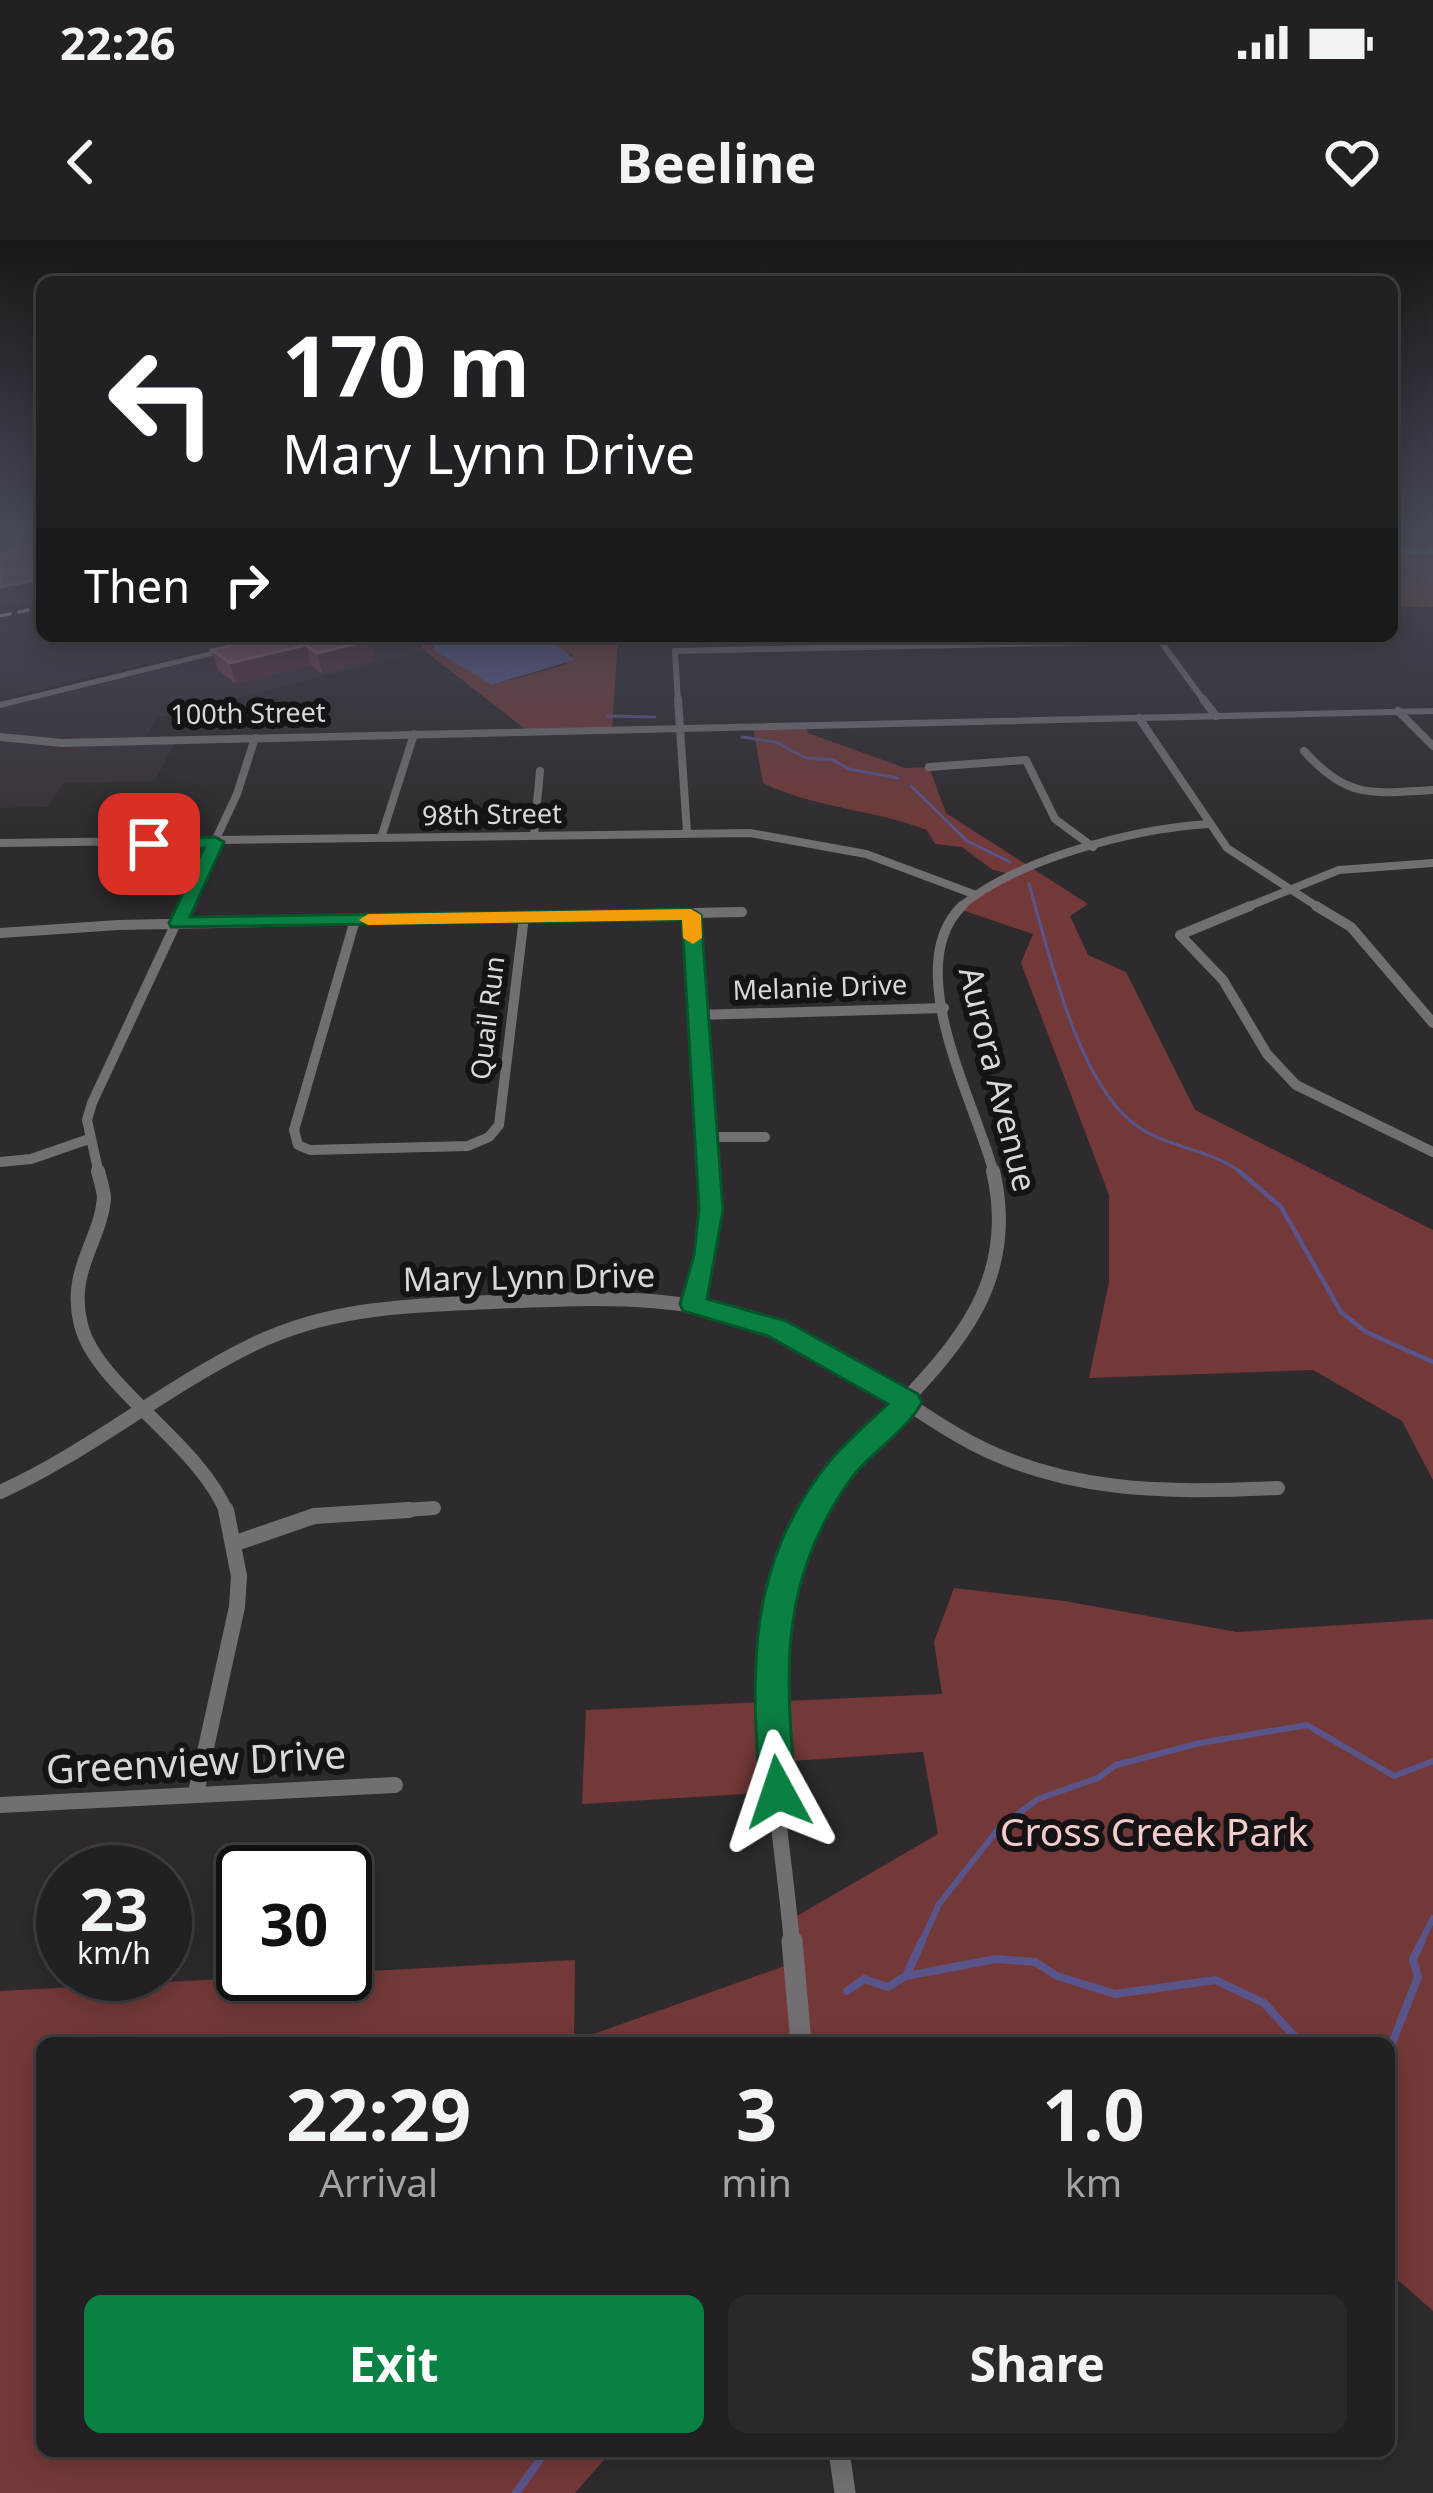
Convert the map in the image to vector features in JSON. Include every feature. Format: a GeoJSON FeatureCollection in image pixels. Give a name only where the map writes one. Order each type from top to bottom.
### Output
{"type":"FeatureCollection","features":[{"type":"Feature","properties":{"kind":"street"},"geometry":{"type":"LineString","coordinates":[[0,702],[238,642]]}},
{"type":"Feature","properties":{"kind":"street"},"geometry":{"type":"LineString","coordinates":[[0,702],[259,642]]}},
{"type":"Feature","properties":{"kind":"street"},"geometry":{"type":"LineString","coordinates":[[687,832],[675,651],[1153,642]]}},
{"type":"Feature","properties":{"kind":"street"},"geometry":{"type":"LineString","coordinates":[[1161,642],[1216,716]]}},
{"type":"Feature","properties":{"kind":"street","name":"100th Street"},"geometry":{"type":"LineString","coordinates":[[0,736],[62,742],[1433,711]]}},
{"type":"Feature","properties":{"kind":"street"},"geometry":{"type":"LineString","coordinates":[[1398,712],[1433,746]]}},
{"type":"Feature","properties":{"kind":"street"},"geometry":{"type":"LineString","coordinates":[[1139,718],[1208,824],[1240,860],[1364,938],[1433,1023]]}},
{"type":"Feature","properties":{"kind":"street"},"geometry":{"type":"LineString","coordinates":[[381,838],[414,734]]}},
{"type":"Feature","properties":{"kind":"street"},"geometry":{"type":"LineString","coordinates":[[196,1793],[232,1640],[239,1576],[236,1543],[214,1482],[96,1357],[81,1328],[80,1276],[104,1198],[87,1120],[215,842],[255,738]]}},
{"type":"Feature","properties":{"kind":"street"},"geometry":{"type":"LineString","coordinates":[[1304,752],[1330,783],[1346,790],[1433,790]]}},
{"type":"Feature","properties":{"kind":"street"},"geometry":{"type":"LineString","coordinates":[[929,767],[1026,760],[1055,819],[1093,847]]}},
{"type":"Feature","properties":{"kind":"street"},"geometry":{"type":"LineString","coordinates":[[534,835],[540,770]]}},
{"type":"Feature","properties":{"kind":"street","name":"Aurora Avenue"},"geometry":{"type":"LineString","coordinates":[[800,2037],[769,1679],[776,1610],[801,1534],[818,1502],[862,1445],[908,1402],[958,1344],[976,1314],[988,1284],[998,1234],[996,1185],[934,978],[935,950],[946,925],[976,895],[1137,832],[1208,824]]}},
{"type":"Feature","properties":{"kind":"street","name":"98th Street"},"geometry":{"type":"LineString","coordinates":[[0,843],[687,832],[791,836],[898,862],[976,895]]}},
{"type":"Feature","properties":{"kind":"street"},"geometry":{"type":"LineString","coordinates":[[1433,863],[1366,865],[1287,888],[1180,936],[1223,980],[1267,1054],[1296,1085],[1433,1152]]}},
{"type":"Feature","properties":{"kind":"street"},"geometry":{"type":"LineString","coordinates":[[0,933],[178,923],[742,912]]}},
{"type":"Feature","properties":{"kind":"street"},"geometry":{"type":"LineString","coordinates":[[691,915],[711,1212],[693,1304]]}},
{"type":"Feature","properties":{"kind":"street","name":"Quail Run"},"geometry":{"type":"LineString","coordinates":[[355,920],[294,1130],[298,1145],[322,1151],[468,1146],[490,1137],[500,1125],[524,917]]}},
{"type":"Feature","properties":{"kind":"street","name":"Melanie Drive"},"geometry":{"type":"LineString","coordinates":[[698,1015],[944,1008]]}},
{"type":"Feature","properties":{"kind":"street"},"geometry":{"type":"LineString","coordinates":[[706,1137],[765,1137]]}},
{"type":"Feature","properties":{"kind":"street"},"geometry":{"type":"LineString","coordinates":[[0,1162],[32,1159],[89,1139]]}},
{"type":"Feature","properties":{"kind":"street","name":"Mary Lynn Drive"},"geometry":{"type":"LineString","coordinates":[[0,1492],[237,1349],[291,1326],[345,1312],[602,1298],[693,1304],[776,1328],[987,1452],[1061,1480],[1106,1490],[1156,1493],[1278,1488]]}},
{"type":"Feature","properties":{"kind":"street"},"geometry":{"type":"LineString","coordinates":[[236,1543],[314,1516],[434,1508]]}},
{"type":"Feature","properties":{"kind":"street","name":"Greenview Drive"},"geometry":{"type":"LineString","coordinates":[[0,1804],[395,1785]]}},
{"type":"Feature","properties":{"kind":"street"},"geometry":{"type":"LineString","coordinates":[[840,2457],[845,2493]]}},
{"type":"Feature","properties":{"kind":"shaded area"},"geometry":{"type":"Polygon","coordinates":[[[0,642],[236,642],[0,699],[0,642]]]}},
{"type":"Feature","properties":{"kind":"shaded area"},"geometry":{"type":"Polygon","coordinates":[[[261,642],[419,642],[425,651],[157,718],[145,739],[176,740],[155,781],[64,783],[47,807],[0,808],[0,705],[261,642]]]}},
{"type":"Feature","properties":{"kind":"shaded area"},"geometry":{"type":"Polygon","coordinates":[[[432,642],[548,642],[574,660],[492,685],[435,651],[432,642]]]}},
{"type":"Feature","properties":{"kind":"green space"},"geometry":{"type":"Polygon","coordinates":[[[419,642],[432,642],[433,648],[492,685],[564,665],[573,655],[536,642],[618,642],[612,730],[529,732],[419,642]]]}},
{"type":"Feature","properties":{"kind":"green space"},"geometry":{"type":"Polygon","coordinates":[[[806,725],[808,733],[905,768],[929,767],[946,813],[1088,904],[1070,916],[1088,955],[1126,972],[1195,1110],[1433,1230],[1433,1480],[1402,1421],[1313,1370],[1089,1378],[1109,1282],[1109,1195],[1021,963],[1033,934],[959,909],[1014,875],[993,870],[962,847],[935,844],[927,830],[802,798],[763,783],[753,727],[806,725]]]}},
{"type":"Feature","properties":{"kind":"green space","name":"Cross Creek Park"},"geometry":{"type":"Polygon","coordinates":[[[954,1588],[1064,1601],[1237,1632],[1433,1619],[1433,2311],[1395,2277],[1395,2037],[585,2037],[793,1963],[790,1920],[938,1834],[923,1752],[776,1762],[778,1792],[582,1804],[586,1710],[942,1694],[934,1642],[954,1588]]]}},
{"type":"Feature","properties":{"kind":"green space","name":"Cross Creek Park"},"geometry":{"type":"Polygon","coordinates":[[[575,1960],[574,2037],[36,2037],[36,2457],[607,2457],[575,2493],[0,2493],[0,1991],[36,1989],[36,2001],[192,2001],[192,1981],[216,1979],[216,2001],[372,2001],[372,1971],[575,1960]]]}},
{"type":"Feature","properties":{"kind":"building"},"geometry":{"type":"Polygon","coordinates":[[[247,642],[362,642],[317,653],[306,645],[230,663],[212,650],[247,642]]]}},
{"type":"Feature","properties":{"kind":"waterway"},"geometry":{"type":"LineString","coordinates":[[607,716],[655,717]]}},
{"type":"Feature","properties":{"kind":"waterway"},"geometry":{"type":"LineString","coordinates":[[742,737],[776,742],[806,758],[833,760],[849,769],[898,778]]}},
{"type":"Feature","properties":{"kind":"waterway"},"geometry":{"type":"LineString","coordinates":[[911,786],[967,841],[1010,862]]}},
{"type":"Feature","properties":{"kind":"waterway"},"geometry":{"type":"LineString","coordinates":[[1029,884],[1080,1046],[1113,1103],[1146,1132],[1240,1172]]}},
{"type":"Feature","properties":{"kind":"waterway"},"geometry":{"type":"LineString","coordinates":[[1240,1172],[1281,1207],[1341,1312],[1366,1332],[1433,1362]]}},
{"type":"Feature","properties":{"kind":"waterway"},"geometry":{"type":"LineString","coordinates":[[921,1944],[939,1904],[999,1828],[1038,1799],[1098,1778],[1116,1765],[1200,1743],[1307,1725],[1394,1776],[1433,1761]]}},
{"type":"Feature","properties":{"kind":"waterway"},"geometry":{"type":"LineString","coordinates":[[1420,1944],[1433,1918]]}},
{"type":"Feature","properties":{"kind":"waterway"},"geometry":{"type":"LineString","coordinates":[[906,1976],[922,1941]]}},
{"type":"Feature","properties":{"kind":"waterway"},"geometry":{"type":"LineString","coordinates":[[1394,2037],[1418,1977],[1413,1959],[1422,1941]]}},
{"type":"Feature","properties":{"kind":"waterway"},"geometry":{"type":"LineString","coordinates":[[906,1976],[996,1959],[1035,1962],[1057,1976],[1115,1994],[1215,1980],[1264,2003],[1297,2037]]}},
{"type":"Feature","properties":{"kind":"waterway"},"geometry":{"type":"LineString","coordinates":[[847,1991],[864,1979],[888,1987],[906,1976]]}},
{"type":"Feature","properties":{"kind":"waterway"},"geometry":{"type":"LineString","coordinates":[[516,2493],[542,2457]]}},
{"type":"Feature","properties":{"kind":"slow traffic"},"geometry":{"type":"LineString","coordinates":[[368,920],[691,915],[693,938]]}},
{"type":"Feature","properties":{"kind":"route"},"geometry":{"type":"LineString","coordinates":[[149,844],[215,842],[178,923],[691,915],[711,1210],[693,1304],[776,1328],[841,1360],[908,1402],[862,1445],[818,1502],[785,1578],[776,1610],[769,1679],[778,1792]]}}]}
